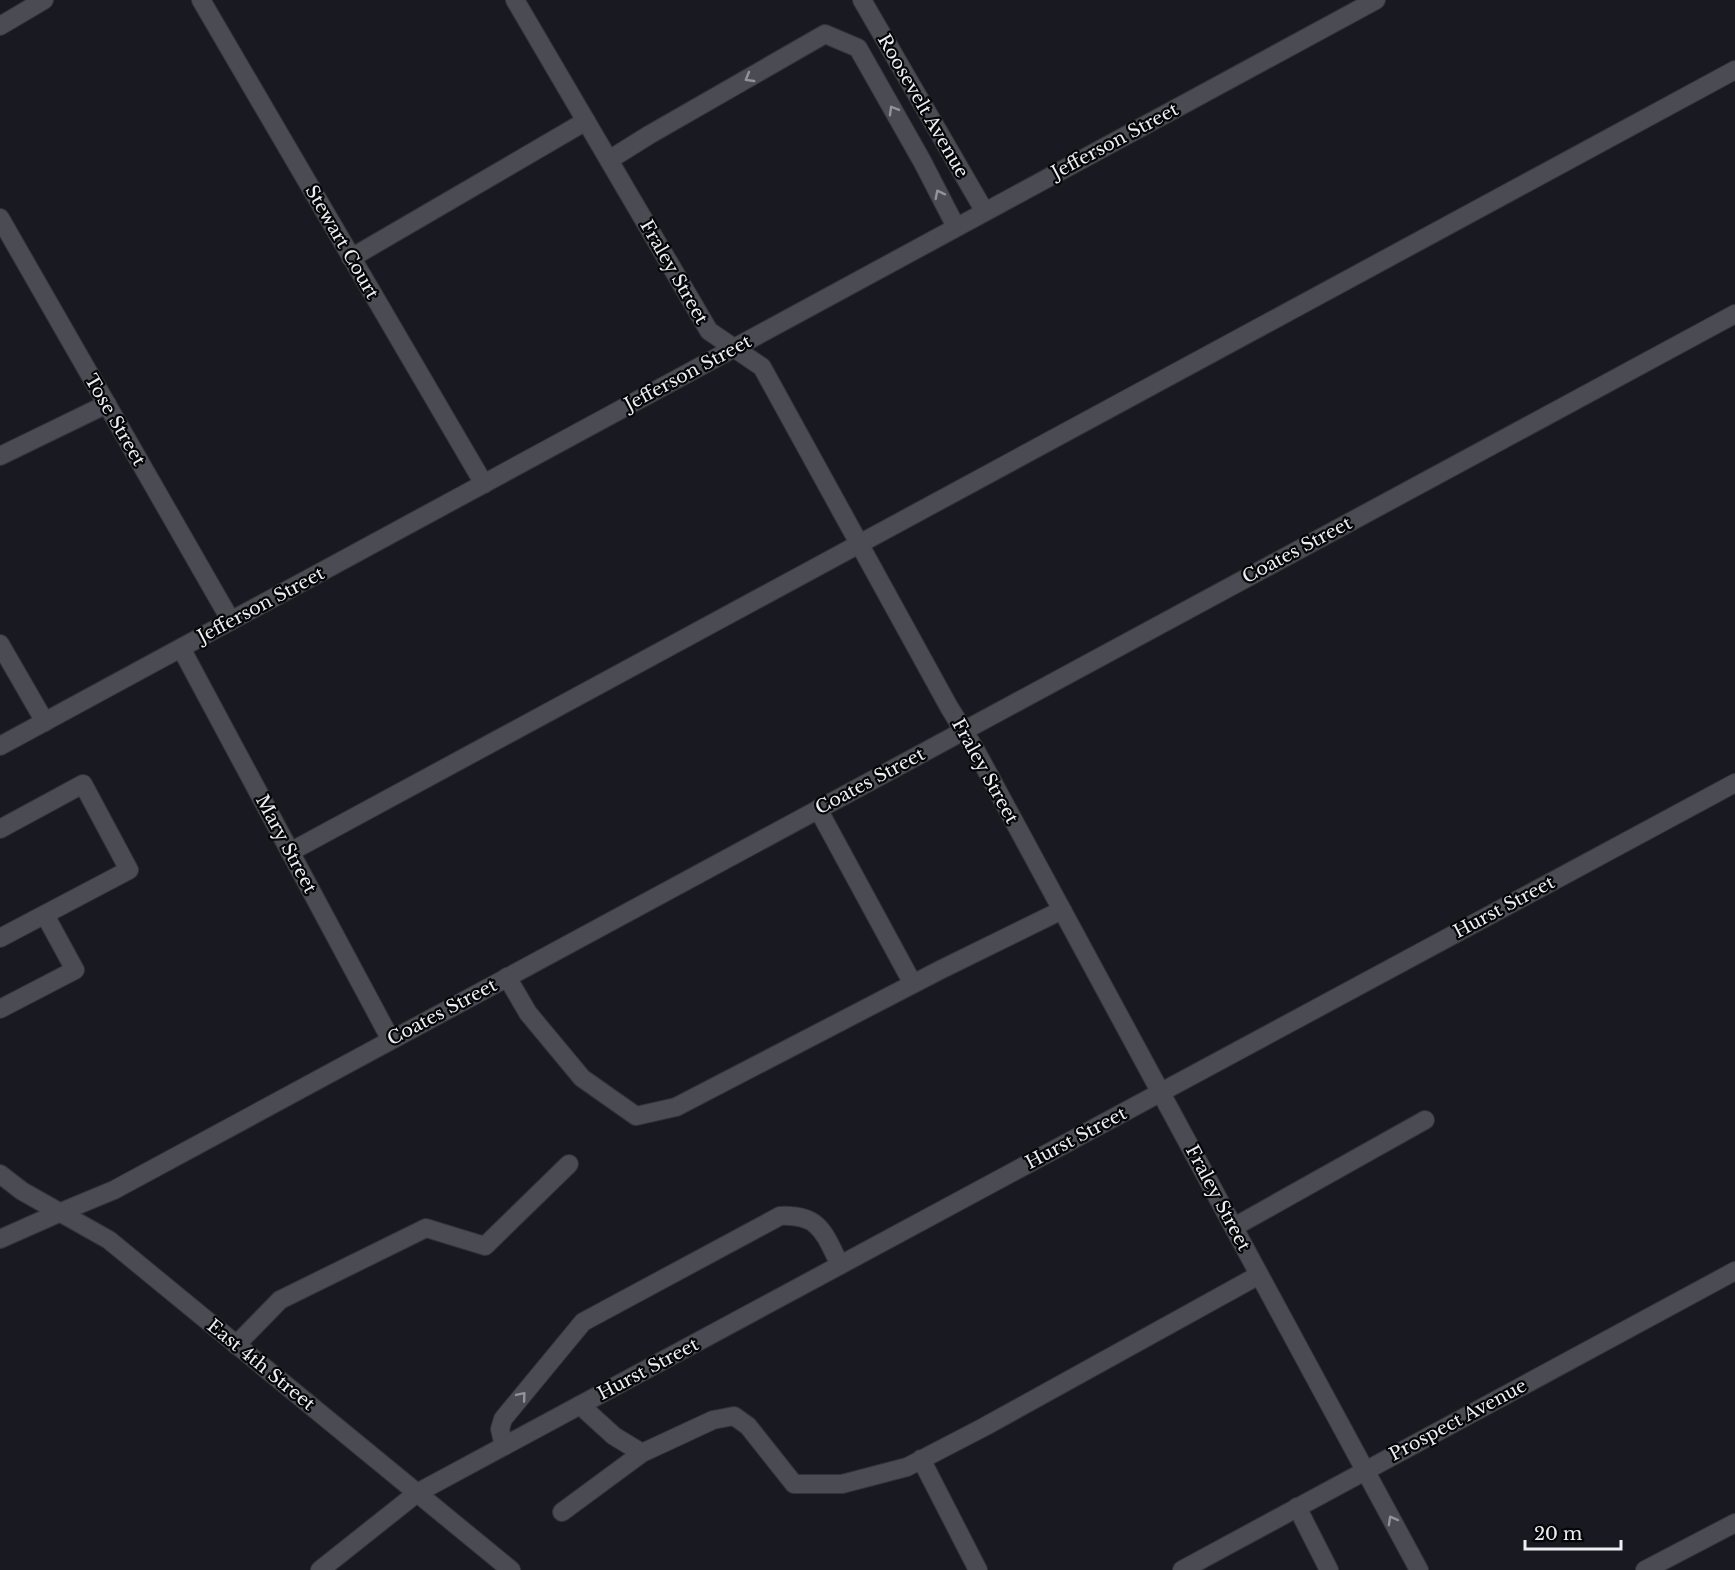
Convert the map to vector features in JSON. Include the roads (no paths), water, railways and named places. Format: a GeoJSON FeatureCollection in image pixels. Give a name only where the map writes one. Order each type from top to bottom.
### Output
{"type":"FeatureCollection","features":[{"type":"Feature","properties":{"kind":"street"},"geometry":{"type":"LineString","coordinates":[[0,26],[44,0]]}},
{"type":"Feature","properties":{"kind":"street","name":"Stewart Court"},"geometry":{"type":"LineString","coordinates":[[201,0],[484,484]]}},
{"type":"Feature","properties":{"kind":"street","name":"Fraley Street"},"geometry":{"type":"LineString","coordinates":[[515,0],[709,331],[762,367],[1062,910],[1419,1570]]}},
{"type":"Feature","properties":{"kind":"street","name":"Roosevelt Avenue"},"geometry":{"type":"LineString","coordinates":[[862,0],[984,212]]}},
{"type":"Feature","properties":{"kind":"street","name":"Jefferson Street"},"geometry":{"type":"LineString","coordinates":[[0,746],[1376,0]]}},
{"type":"Feature","properties":{"kind":"street"},"geometry":{"type":"LineString","coordinates":[[609,160],[825,34],[858,48],[922,161],[956,228]]}},
{"type":"Feature","properties":{"kind":"street"},"geometry":{"type":"LineString","coordinates":[[290,852],[1735,70]]}},
{"type":"Feature","properties":{"kind":"street"},"geometry":{"type":"LineString","coordinates":[[351,258],[586,121]]}},
{"type":"Feature","properties":{"kind":"street","name":"Tose Street"},"geometry":{"type":"LineString","coordinates":[[0,218],[231,621]]}},
{"type":"Feature","properties":{"kind":"street","name":"Coates Street"},"geometry":{"type":"LineString","coordinates":[[0,1239],[103,1196],[1735,314]]}},
{"type":"Feature","properties":{"kind":"street"},"geometry":{"type":"LineString","coordinates":[[0,456],[107,404]]}},
{"type":"Feature","properties":{"kind":"street"},"geometry":{"type":"LineString","coordinates":[[0,644],[45,722]]}},
{"type":"Feature","properties":{"kind":"street","name":"Mary Street"},"geometry":{"type":"LineString","coordinates":[[181,648],[391,1040]]}},
{"type":"Feature","properties":{"kind":"street","name":"Hurst Street"},"geometry":{"type":"LineString","coordinates":[[320,1570],[417,1493],[1735,783]]}},
{"type":"Feature","properties":{"kind":"street"},"geometry":{"type":"LineString","coordinates":[[0,829],[83,784],[129,870],[0,938]]}},
{"type":"Feature","properties":{"kind":"street"},"geometry":{"type":"LineString","coordinates":[[818,809],[913,984]]}},
{"type":"Feature","properties":{"kind":"street"},"geometry":{"type":"LineString","coordinates":[[507,977],[528,1013],[582,1078],[636,1116],[676,1107],[913,984],[1062,910]]}},
{"type":"Feature","properties":{"kind":"street"},"geometry":{"type":"LineString","coordinates":[[0,1010],[75,970],[45,915]]}},
{"type":"Feature","properties":{"kind":"street"},"geometry":{"type":"LineString","coordinates":[[1234,1227],[1425,1120]]}},
{"type":"Feature","properties":{"kind":"street"},"geometry":{"type":"LineString","coordinates":[[236,1345],[280,1300],[426,1228],[485,1246],[569,1164]]}},
{"type":"Feature","properties":{"kind":"street","name":"East 4th Street"},"geometry":{"type":"LineString","coordinates":[[0,1174],[22,1191],[109,1240],[511,1570]]}},
{"type":"Feature","properties":{"kind":"street"},"geometry":{"type":"LineString","coordinates":[[504,1446],[500,1436],[503,1419],[583,1322],[780,1216],[791,1215],[810,1219],[823,1231],[840,1265]]}},
{"type":"Feature","properties":{"kind":"street","name":"Prospect Avenue"},"geometry":{"type":"LineString","coordinates":[[1182,1570],[1735,1271]]}},
{"type":"Feature","properties":{"kind":"street"},"geometry":{"type":"LineString","coordinates":[[562,1512],[642,1453],[712,1420],[734,1416],[748,1426],[794,1484],[842,1484],[907,1467],[1259,1275]]}},
{"type":"Feature","properties":{"kind":"street"},"geometry":{"type":"LineString","coordinates":[[580,1406],[614,1436],[642,1453]]}},
{"type":"Feature","properties":{"kind":"street"},"geometry":{"type":"LineString","coordinates":[[921,1459],[978,1570]]}},
{"type":"Feature","properties":{"kind":"street"},"geometry":{"type":"LineString","coordinates":[[1297,1508],[1329,1570]]}},
{"type":"Feature","properties":{"kind":"street"},"geometry":{"type":"LineString","coordinates":[[1645,1570],[1735,1523]]}}]}
